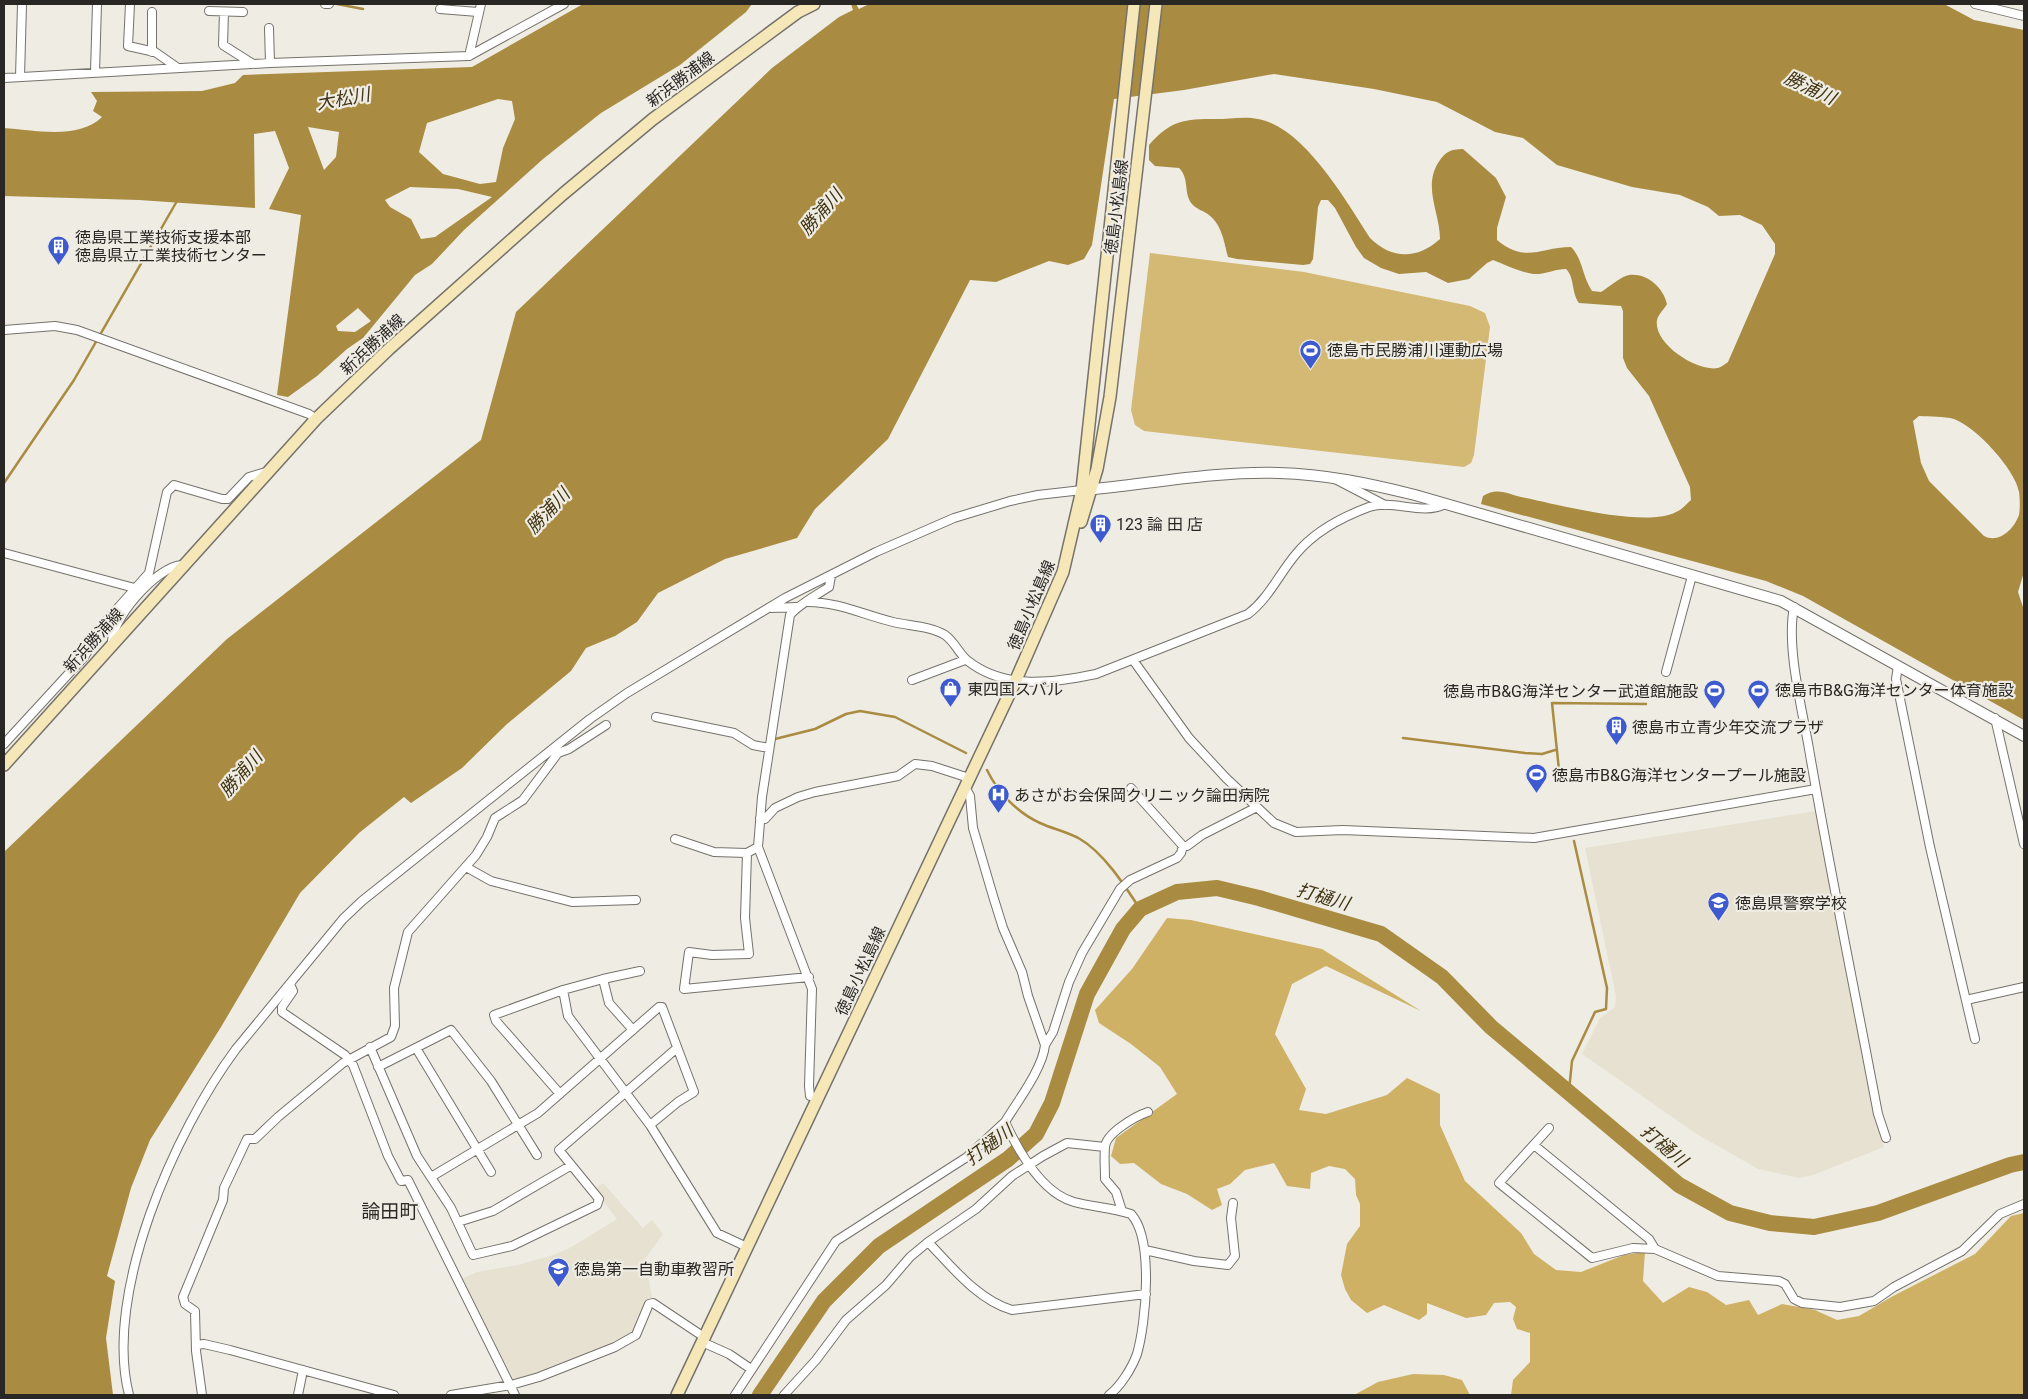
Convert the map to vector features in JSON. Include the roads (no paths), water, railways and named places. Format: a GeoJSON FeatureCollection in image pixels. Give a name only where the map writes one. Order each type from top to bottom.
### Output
{"type":"FeatureCollection","features":[{"type":"Feature","properties":{"kind":"main road","name":"新浜勝浦線"},"geometry":{"type":"LineString","coordinates":[[4,765],[266,472],[316,419],[389,349],[608,156],[653,119],[798,12],[814,4]]}},
{"type":"Feature","properties":{"kind":"main road","name":"徳島小松島線"},"geometry":{"type":"LineString","coordinates":[[1086,490],[1084,466],[1134,4]]}},
{"type":"Feature","properties":{"kind":"main road","name":"徳島小松島線"},"geometry":{"type":"LineString","coordinates":[[677,1395],[1057,590],[1086,490],[1097,469],[1110,397],[1156,4]]}},
{"type":"Feature","properties":{"kind":"street"},"geometry":{"type":"LineString","coordinates":[[20,77],[22,4]]}},
{"type":"Feature","properties":{"kind":"street"},"geometry":{"type":"LineString","coordinates":[[95,72],[97,4]]}},
{"type":"Feature","properties":{"kind":"street"},"geometry":{"type":"LineString","coordinates":[[130,4],[128,46],[152,52],[178,68]]}},
{"type":"Feature","properties":{"kind":"street"},"geometry":{"type":"LineString","coordinates":[[324,4],[329,4]]}},
{"type":"Feature","properties":{"kind":"street"},"geometry":{"type":"LineString","coordinates":[[4,78],[270,63],[470,56],[564,4]]}},
{"type":"Feature","properties":{"kind":"street"},"geometry":{"type":"LineString","coordinates":[[1975,4],[1993,6],[2024,16]]}},
{"type":"Feature","properties":{"kind":"street"},"geometry":{"type":"LineString","coordinates":[[440,9],[479,8],[470,56]]}},
{"type":"Feature","properties":{"kind":"street"},"geometry":{"type":"LineString","coordinates":[[209,11],[243,12]]}},
{"type":"Feature","properties":{"kind":"street"},"geometry":{"type":"LineString","coordinates":[[152,12],[152,52]]}},
{"type":"Feature","properties":{"kind":"street"},"geometry":{"type":"LineString","coordinates":[[224,12],[223,45],[253,64]]}},
{"type":"Feature","properties":{"kind":"street"},"geometry":{"type":"LineString","coordinates":[[269,28],[270,63]]}},
{"type":"Feature","properties":{"kind":"street"},"geometry":{"type":"LineString","coordinates":[[4,330],[55,326],[77,330],[309,414],[316,419]]}},
{"type":"Feature","properties":{"kind":"street"},"geometry":{"type":"LineString","coordinates":[[112,644],[114,630],[149,573],[166,492],[174,486],[222,500],[228,499],[249,477],[266,472]]}},
{"type":"Feature","properties":{"kind":"street"},"geometry":{"type":"LineString","coordinates":[[129,1395],[123,1345],[128,1292],[135,1264],[168,1170],[186,1128],[220,1070],[343,920],[362,901],[627,693],[772,608],[785,598],[884,548],[954,518],[1010,501],[1038,495],[1109,489],[1208,475],[1280,473],[1376,485],[1781,601],[1995,718],[2024,736]]}},
{"type":"Feature","properties":{"kind":"street"},"geometry":{"type":"LineString","coordinates":[[1335,479],[1385,505]]}},
{"type":"Feature","properties":{"kind":"street"},"geometry":{"type":"LineString","coordinates":[[808,602],[833,604],[893,622],[927,628],[950,640],[966,660],[986,672],[1015,682],[1031,683],[1085,676],[1133,660],[1248,614],[1263,601],[1296,553],[1318,533],[1365,509],[1385,505],[1437,508],[1445,504]]}},
{"type":"Feature","properties":{"kind":"street"},"geometry":{"type":"LineString","coordinates":[[4,553],[139,589]]}},
{"type":"Feature","properties":{"kind":"street"},"geometry":{"type":"LineString","coordinates":[[4,744],[84,657],[108,619],[139,589],[168,570],[182,565]]}},
{"type":"Feature","properties":{"kind":"street"},"geometry":{"type":"LineString","coordinates":[[772,608],[796,607],[808,602],[829,588],[831,576]]}},
{"type":"Feature","properties":{"kind":"street"},"geometry":{"type":"LineString","coordinates":[[1666,672],[1692,576]]}},
{"type":"Feature","properties":{"kind":"street"},"geometry":{"type":"LineString","coordinates":[[796,607],[790,615],[788,623],[769,748],[758,847],[812,989],[809,1086],[810,1096],[817,1098]]}},
{"type":"Feature","properties":{"kind":"street"},"geometry":{"type":"LineString","coordinates":[[1794,607],[1791,622],[1797,675],[1816,789],[1876,1104],[1886,1138]]}},
{"type":"Feature","properties":{"kind":"street"},"geometry":{"type":"LineString","coordinates":[[912,680],[966,660]]}},
{"type":"Feature","properties":{"kind":"street"},"geometry":{"type":"LineString","coordinates":[[1133,660],[1189,738],[1274,823],[1296,832],[1343,830],[1534,838],[1816,789]]}},
{"type":"Feature","properties":{"kind":"street"},"geometry":{"type":"LineString","coordinates":[[1898,666],[1896,679],[1930,847],[1975,1039]]}},
{"type":"Feature","properties":{"kind":"street"},"geometry":{"type":"LineString","coordinates":[[656,717],[734,733],[753,745],[769,748]]}},
{"type":"Feature","properties":{"kind":"street"},"geometry":{"type":"LineString","coordinates":[[1995,718],[2024,844]]}},
{"type":"Feature","properties":{"kind":"street"},"geometry":{"type":"LineString","coordinates":[[555,750],[568,749],[606,725]]}},
{"type":"Feature","properties":{"kind":"street"},"geometry":{"type":"LineString","coordinates":[[202,1395],[196,1344],[195,1311],[185,1304],[182,1297],[223,1200],[224,1188],[247,1139],[255,1139],[278,1116],[350,1060],[370,1047],[391,1037],[395,1026],[394,988],[408,932],[482,847],[495,818],[526,795],[555,750]]}},
{"type":"Feature","properties":{"kind":"street"},"geometry":{"type":"LineString","coordinates":[[760,818],[765,819],[775,808],[815,792],[898,776],[915,764],[932,766],[967,783],[973,828],[995,904],[1022,972],[1045,1045]]}},
{"type":"Feature","properties":{"kind":"street"},"geometry":{"type":"LineString","coordinates":[[1131,788],[1183,846]]}},
{"type":"Feature","properties":{"kind":"street"},"geometry":{"type":"LineString","coordinates":[[1183,846],[1187,846],[1202,836],[1257,808]]}},
{"type":"Feature","properties":{"kind":"street"},"geometry":{"type":"LineString","coordinates":[[675,840],[714,852],[747,853],[758,847]]}},
{"type":"Feature","properties":{"kind":"street"},"geometry":{"type":"LineString","coordinates":[[735,1395],[836,1241],[967,1157],[1006,1124],[1044,1053],[1045,1045],[1053,1032],[1061,1003],[1082,953],[1120,889],[1130,880],[1177,858],[1183,846]]}},
{"type":"Feature","properties":{"kind":"street"},"geometry":{"type":"LineString","coordinates":[[747,853],[745,918],[749,954],[712,955],[689,952],[684,989],[809,977]]}},
{"type":"Feature","properties":{"kind":"street"},"geometry":{"type":"LineString","coordinates":[[466,867],[491,881],[572,902],[636,900]]}},
{"type":"Feature","properties":{"kind":"street"},"geometry":{"type":"LineString","coordinates":[[560,1094],[496,1022],[494,1015],[563,990],[640,971]]}},
{"type":"Feature","properties":{"kind":"street"},"geometry":{"type":"LineString","coordinates":[[603,980],[609,1003],[632,1030]]}},
{"type":"Feature","properties":{"kind":"street"},"geometry":{"type":"LineString","coordinates":[[290,984],[293,991],[282,1007],[282,1012],[350,1060],[401,1181],[408,1180],[515,1395]]}},
{"type":"Feature","properties":{"kind":"street"},"geometry":{"type":"LineString","coordinates":[[1966,1000],[2024,987]]}},
{"type":"Feature","properties":{"kind":"street"},"geometry":{"type":"LineString","coordinates":[[563,990],[568,1016],[650,1125],[717,1233],[747,1247]]}},
{"type":"Feature","properties":{"kind":"street"},"geometry":{"type":"LineString","coordinates":[[431,1177],[538,1113],[632,1030],[659,1007],[662,1007],[694,1092],[678,1102],[650,1125]]}},
{"type":"Feature","properties":{"kind":"street"},"geometry":{"type":"LineString","coordinates":[[378,1067],[450,1030],[491,1081],[537,1155]]}},
{"type":"Feature","properties":{"kind":"street"},"geometry":{"type":"LineString","coordinates":[[370,1047],[411,1142],[458,1222],[473,1255],[512,1246],[597,1205],[599,1199],[570,1166],[559,1150],[677,1048]]}},
{"type":"Feature","properties":{"kind":"street"},"geometry":{"type":"LineString","coordinates":[[416,1048],[491,1172]]}},
{"type":"Feature","properties":{"kind":"street"},"geometry":{"type":"LineString","coordinates":[[1122,1211],[1116,1192],[1105,1179],[1105,1147],[1107,1142],[1121,1127],[1136,1116],[1148,1112]]}},
{"type":"Feature","properties":{"kind":"street"},"geometry":{"type":"LineString","coordinates":[[1006,1124],[1029,1163],[1062,1197],[1074,1202],[1122,1211],[1135,1218],[1145,1250],[1146,1294],[1137,1354],[1118,1386],[1109,1395]]}},
{"type":"Feature","properties":{"kind":"street"},"geometry":{"type":"LineString","coordinates":[[1549,1128],[1499,1183],[1592,1258],[1632,1248],[1656,1249],[1718,1276],[1779,1281],[1785,1284],[1794,1299],[1802,1303],[1859,1306],[1874,1302],[1894,1287],[1962,1251],[2000,1214],[2024,1204]]}},
{"type":"Feature","properties":{"kind":"street"},"geometry":{"type":"LineString","coordinates":[[784,1395],[816,1360],[846,1320],[886,1284],[910,1257],[976,1208],[1012,1176],[1029,1163],[1067,1143],[1105,1147]]}},
{"type":"Feature","properties":{"kind":"street"},"geometry":{"type":"LineString","coordinates":[[1534,1145],[1648,1239],[1656,1249]]}},
{"type":"Feature","properties":{"kind":"street"},"geometry":{"type":"LineString","coordinates":[[458,1222],[499,1208],[570,1166]]}},
{"type":"Feature","properties":{"kind":"street"},"geometry":{"type":"LineString","coordinates":[[1145,1250],[1194,1261],[1228,1265],[1235,1256],[1231,1218],[1233,1203]]}},
{"type":"Feature","properties":{"kind":"street"},"geometry":{"type":"LineString","coordinates":[[928,1242],[969,1284],[1005,1308],[1012,1310],[1146,1294]]}},
{"type":"Feature","properties":{"kind":"street"},"geometry":{"type":"LineString","coordinates":[[451,1395],[511,1385],[576,1364],[631,1339],[640,1327],[649,1304],[653,1303],[703,1339],[751,1369]]}},
{"type":"Feature","properties":{"kind":"street"},"geometry":{"type":"LineString","coordinates":[[196,1344],[230,1350],[394,1395]]}},
{"type":"Feature","properties":{"kind":"street"},"geometry":{"type":"LineString","coordinates":[[298,1395],[303,1370]]}},
{"type":"Feature","properties":{"kind":"water","name":"大松川"},"geometry":{"type":"Polygon","coordinates":[[[583,4],[752,4],[746,12],[680,65],[601,113],[543,159],[464,230],[432,264],[415,275],[363,338],[288,397],[277,395],[301,215],[269,209],[289,168],[275,131],[254,134],[255,208],[139,200],[4,196],[4,128],[56,132],[81,129],[102,117],[93,111],[97,101],[91,92],[202,91],[235,83],[243,75],[472,67],[583,4]],[[498,99],[427,123],[419,152],[443,174],[480,184],[496,182],[503,148],[515,119],[512,101],[498,99]],[[308,127],[324,170],[336,157],[339,132],[308,127]],[[410,187],[385,200],[390,207],[411,219],[421,239],[435,237],[492,197],[458,189],[410,187]],[[358,308],[336,326],[338,331],[355,332],[371,321],[358,308]]]}},
{"type":"Feature","properties":{"kind":"water","name":"勝浦川"},"geometry":{"type":"Polygon","coordinates":[[[851,4],[856,4],[859,9],[869,4],[1944,4],[1974,20],[2024,30],[2024,572],[2018,592],[2024,610],[2024,720],[1803,596],[1766,581],[1481,504],[1483,496],[1499,491],[1580,510],[1645,518],[1676,512],[1691,500],[1690,487],[1649,396],[1627,368],[1623,358],[1623,311],[1621,306],[1579,303],[1571,277],[1566,269],[1534,274],[1493,260],[1469,279],[1448,283],[1426,272],[1399,274],[1381,268],[1364,258],[1335,208],[1328,200],[1321,200],[1318,207],[1313,259],[1310,264],[1303,265],[1228,257],[1222,234],[1217,224],[1209,215],[1194,206],[1189,200],[1186,181],[1182,172],[1179,168],[1155,166],[1149,160],[1149,145],[1164,130],[1187,121],[1248,118],[1258,119],[1275,125],[1292,136],[1307,150],[1336,186],[1370,238],[1387,250],[1404,254],[1422,251],[1440,239],[1432,191],[1434,172],[1443,156],[1451,151],[1463,149],[1496,178],[1506,197],[1497,228],[1497,240],[1507,247],[1525,253],[1571,247],[1578,257],[1592,291],[1601,292],[1629,275],[1642,276],[1653,282],[1662,292],[1667,304],[1657,320],[1662,338],[1669,347],[1688,361],[1709,368],[1718,368],[1728,362],[1775,254],[1775,244],[1762,225],[1740,215],[1719,216],[1708,207],[1680,195],[1632,187],[1557,165],[1523,138],[1495,132],[1437,102],[1374,89],[1274,74],[1184,90],[1114,99],[1092,245],[1084,259],[1068,265],[1049,261],[996,282],[970,280],[888,439],[815,509],[797,538],[725,559],[658,593],[637,622],[615,636],[586,648],[571,671],[507,724],[462,768],[411,803],[404,797],[359,833],[300,893],[221,1027],[150,1140],[131,1188],[107,1276],[115,1281],[106,1338],[113,1395],[4,1395],[4,852],[227,639],[481,440],[516,312],[772,68],[839,17],[853,10],[851,4]],[[1919,416],[1913,421],[1921,463],[1929,481],[1984,536],[1995,538],[2005,534],[2017,520],[2020,501],[2016,483],[2002,461],[1983,440],[1963,423],[1950,418],[1919,416]]]}},
{"type":"Feature","properties":{"kind":"waterway"},"geometry":{"type":"LineString","coordinates":[[337,4],[363,9]]}},
{"type":"Feature","properties":{"kind":"waterway"},"geometry":{"type":"LineString","coordinates":[[4,483],[74,380],[177,201]]}},
{"type":"Feature","properties":{"kind":"waterway"},"geometry":{"type":"LineString","coordinates":[[1559,770],[1552,703],[1646,704]]}},
{"type":"Feature","properties":{"kind":"waterway"},"geometry":{"type":"LineString","coordinates":[[775,739],[815,729],[846,714],[860,711],[895,717],[966,753]]}},
{"type":"Feature","properties":{"kind":"waterway"},"geometry":{"type":"LineString","coordinates":[[1403,738],[1525,753],[1542,754],[1555,750]]}},
{"type":"Feature","properties":{"kind":"waterway"},"geometry":{"type":"LineString","coordinates":[[987,770],[997,787],[1024,814],[1040,823],[1071,834],[1089,845],[1106,861],[1140,909]]}},
{"type":"Feature","properties":{"kind":"waterway"},"geometry":{"type":"LineString","coordinates":[[1569,1091],[1572,1061],[1595,1012],[1606,1009],[1607,988],[1574,841]]}},
{"type":"Feature","properties":{"kind":"waterway","name":"打樋川"},"geometry":{"type":"LineString","coordinates":[[760,1395],[824,1301],[879,1246],[1008,1159],[1036,1134],[1052,1103],[1087,994],[1123,929],[1140,909],[1177,892],[1217,888],[1259,898],[1381,934],[1442,977],[1491,1027],[1679,1185],[1730,1213],[1770,1223],[1814,1227],[1878,1213],[2010,1165],[2024,1162]]}},
{"type":"Feature","properties":{"kind":"place","name":"徳島県工業技術支援本部 徳島県立工業技術センター"},"geometry":{"type":"Point","coordinates":[59,265]}},
{"type":"Feature","properties":{"kind":"place","name":"徳島市民勝浦川運動広場"},"geometry":{"type":"Point","coordinates":[1311,369]}},
{"type":"Feature","properties":{"kind":"place","name":"123 論 田 店"},"geometry":{"type":"Point","coordinates":[1100,543]}},
{"type":"Feature","properties":{"kind":"place","name":"東四国スバル"},"geometry":{"type":"Point","coordinates":[951,708]}},
{"type":"Feature","properties":{"kind":"place","name":"徳島市B&G海洋センター体育施設"},"geometry":{"type":"Point","coordinates":[1759,709]}},
{"type":"Feature","properties":{"kind":"place","name":"徳島市B&G海洋センター武道館施設"},"geometry":{"type":"Point","coordinates":[1714,710]}},
{"type":"Feature","properties":{"kind":"place","name":"徳島市立青少年交流プラザ"},"geometry":{"type":"Point","coordinates":[1616,746]}},
{"type":"Feature","properties":{"kind":"place","name":"徳島市B&G海洋センタープール施設"},"geometry":{"type":"Point","coordinates":[1536,794]}},
{"type":"Feature","properties":{"kind":"place","name":"あさがお会保岡クリニック論田病院"},"geometry":{"type":"Point","coordinates":[998,814]}},
{"type":"Feature","properties":{"kind":"place","name":"徳島県警察学校"},"geometry":{"type":"Point","coordinates":[1719,922]}},
{"type":"Feature","properties":{"kind":"place","name":"徳島第一自動車教習所"},"geometry":{"type":"Point","coordinates":[558,1288]}},
{"type":"Feature","properties":{"kind":"district","name":"論田町"},"geometry":{"type":"Point","coordinates":[390,1211]}}]}
